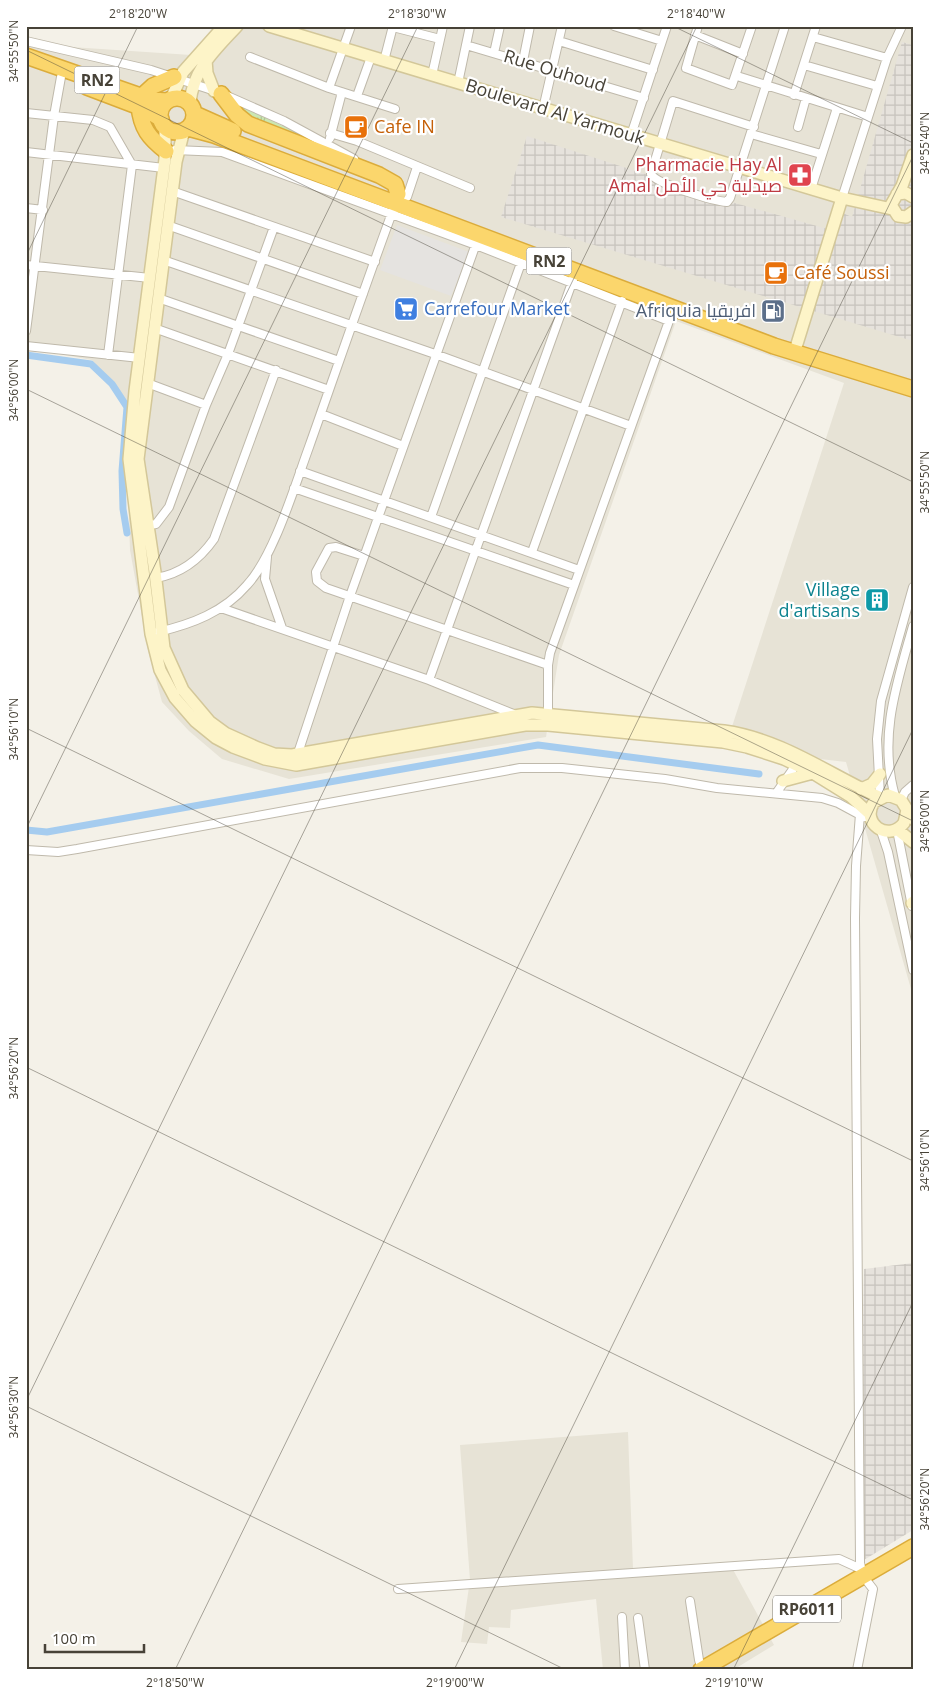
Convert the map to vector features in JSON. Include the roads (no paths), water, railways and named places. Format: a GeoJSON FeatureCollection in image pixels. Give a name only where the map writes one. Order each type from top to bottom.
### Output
{"type":"FeatureCollection","features":[{"type":"Feature","properties":{"kind":"highway","name":"RN2"},"geometry":{"type":"LineString","coordinates":[[26,56],[141,101],[172,131],[186,129],[214,135],[797,344],[913,379]]}},
{"type":"Feature","properties":{"kind":"highway","name":"RN2"},"geometry":{"type":"LineString","coordinates":[[26,66],[141,101],[183,98],[192,108],[217,126],[398,202],[477,240],[575,277],[774,346],[913,389]]}},
{"type":"Feature","properties":{"kind":"highway"},"geometry":{"type":"LineString","coordinates":[[171,150],[151,139],[145,131],[141,101],[157,84],[177,77]]}},
{"type":"Feature","properties":{"kind":"highway"},"geometry":{"type":"LineString","coordinates":[[217,92],[237,115],[248,124],[379,174],[395,184],[398,202]]}},
{"type":"Feature","properties":{"kind":"highway"},"geometry":{"type":"LineString","coordinates":[[163,123],[160,111],[169,100]]}},
{"type":"Feature","properties":{"kind":"highway"},"geometry":{"type":"LineString","coordinates":[[186,129],[193,122],[192,108]]}},
{"type":"Feature","properties":{"kind":"highway","name":"RP6011"},"geometry":{"type":"LineString","coordinates":[[705,1670],[913,1547]]}},
{"type":"Feature","properties":{"kind":"highway","name":"RP6011"},"geometry":{"type":"LineString","coordinates":[[864,1576],[913,1556]]}},
{"type":"Feature","properties":{"kind":"main road"},"geometry":{"type":"LineString","coordinates":[[169,100],[177,77],[224,26]]}},
{"type":"Feature","properties":{"kind":"main road"},"geometry":{"type":"LineString","coordinates":[[192,108],[193,83],[206,60],[237,26]]}},
{"type":"Feature","properties":{"kind":"main road","name":"Boulevard Al Yarmouk"},"geometry":{"type":"LineString","coordinates":[[269,26],[811,189],[892,209],[898,216],[912,215]]}},
{"type":"Feature","properties":{"kind":"main road"},"geometry":{"type":"LineString","coordinates":[[206,60],[207,72],[217,92]]}},
{"type":"Feature","properties":{"kind":"main road"},"geometry":{"type":"LineString","coordinates":[[156,632],[156,578],[142,526],[138,459],[172,191],[171,150],[163,123]]}},
{"type":"Feature","properties":{"kind":"main road"},"geometry":{"type":"LineString","coordinates":[[186,129],[171,150],[164,168],[135,390],[129,459],[142,526],[156,632],[178,682],[210,722],[231,736],[264,750],[297,760],[525,725],[548,719]]}},
{"type":"Feature","properties":{"kind":"main road"},"geometry":{"type":"LineString","coordinates":[[892,209],[913,155]]}},
{"type":"Feature","properties":{"kind":"main road"},"geometry":{"type":"LineString","coordinates":[[896,195],[906,193],[913,197]]}},
{"type":"Feature","properties":{"kind":"main road","name":"Boulevard Al Yarmouk"},"geometry":{"type":"LineString","coordinates":[[871,203],[896,195]]}},
{"type":"Feature","properties":{"kind":"main road"},"geometry":{"type":"LineString","coordinates":[[797,344],[842,198]]}},
{"type":"Feature","properties":{"kind":"main road"},"geometry":{"type":"LineString","coordinates":[[297,760],[516,714],[548,719],[736,733],[773,743],[799,760],[879,797],[904,806],[906,819],[898,830],[882,831],[867,817],[850,796],[813,773],[799,760]]}},
{"type":"Feature","properties":{"kind":"main road"},"geometry":{"type":"LineString","coordinates":[[784,781],[813,773]]}},
{"type":"Feature","properties":{"kind":"main road"},"geometry":{"type":"LineString","coordinates":[[861,789],[872,784],[880,774]]}},
{"type":"Feature","properties":{"kind":"main road"},"geometry":{"type":"LineString","coordinates":[[867,817],[872,804],[879,797]]}},
{"type":"Feature","properties":{"kind":"main road"},"geometry":{"type":"LineString","coordinates":[[898,830],[913,842]]}},
{"type":"Feature","properties":{"kind":"street"},"geometry":{"type":"LineString","coordinates":[[329,88],[351,26]]}},
{"type":"Feature","properties":{"kind":"street"},"geometry":{"type":"LineString","coordinates":[[432,75],[443,26]]}},
{"type":"Feature","properties":{"kind":"street"},"geometry":{"type":"LineString","coordinates":[[458,83],[470,26]]}},
{"type":"Feature","properties":{"kind":"street"},"geometry":{"type":"LineString","coordinates":[[494,53],[500,26]]}},
{"type":"Feature","properties":{"kind":"street"},"geometry":{"type":"LineString","coordinates":[[523,61],[530,26]]}},
{"type":"Feature","properties":{"kind":"street"},"geometry":{"type":"LineString","coordinates":[[543,109],[562,26]]}},
{"type":"Feature","properties":{"kind":"street"},"geometry":{"type":"LineString","coordinates":[[614,26],[662,41]]}},
{"type":"Feature","properties":{"kind":"street"},"geometry":{"type":"LineString","coordinates":[[631,135],[667,26]]}},
{"type":"Feature","properties":{"kind":"street"},"geometry":{"type":"LineString","coordinates":[[698,26],[686,68],[732,85],[737,76],[752,26]]}},
{"type":"Feature","properties":{"kind":"street"},"geometry":{"type":"LineString","coordinates":[[785,26],[753,131],[730,198],[726,202],[714,200],[658,182],[651,174],[673,101],[753,131],[821,154]]}},
{"type":"Feature","properties":{"kind":"street"},"geometry":{"type":"LineString","coordinates":[[794,95],[816,26]]}},
{"type":"Feature","properties":{"kind":"street"},"geometry":{"type":"LineString","coordinates":[[384,61],[393,27],[440,39]]}},
{"type":"Feature","properties":{"kind":"street"},"geometry":{"type":"LineString","coordinates":[[842,198],[886,58],[900,27]]}},
{"type":"Feature","properties":{"kind":"street"},"geometry":{"type":"LineString","coordinates":[[696,35],[743,54]]}},
{"type":"Feature","properties":{"kind":"street"},"geometry":{"type":"LineString","coordinates":[[813,36],[886,58]]}},
{"type":"Feature","properties":{"kind":"street"},"geometry":{"type":"LineString","coordinates":[[26,40],[80,51],[177,77],[217,92],[330,145],[379,174]]}},
{"type":"Feature","properties":{"kind":"street"},"geometry":{"type":"LineString","coordinates":[[559,41],[653,70]]}},
{"type":"Feature","properties":{"kind":"street","name":"Rue Ouhoud"},"geometry":{"type":"LineString","coordinates":[[466,45],[553,69],[644,98]]}},
{"type":"Feature","properties":{"kind":"street"},"geometry":{"type":"LineString","coordinates":[[250,57],[329,88],[394,109]]}},
{"type":"Feature","properties":{"kind":"street"},"geometry":{"type":"LineString","coordinates":[[357,96],[371,57]]}},
{"type":"Feature","properties":{"kind":"street"},"geometry":{"type":"LineString","coordinates":[[804,64],[877,86]]}},
{"type":"Feature","properties":{"kind":"street"},"geometry":{"type":"LineString","coordinates":[[737,76],[868,117]]}},
{"type":"Feature","properties":{"kind":"street"},"geometry":{"type":"LineString","coordinates":[[26,331],[28,303],[35,266],[54,116],[61,77]]}},
{"type":"Feature","properties":{"kind":"street"},"geometry":{"type":"LineString","coordinates":[[330,145],[330,133],[342,92]]}},
{"type":"Feature","properties":{"kind":"street"},"geometry":{"type":"LineString","coordinates":[[798,127],[806,98]]}},
{"type":"Feature","properties":{"kind":"street"},"geometry":{"type":"LineString","coordinates":[[811,189],[836,108]]}},
{"type":"Feature","properties":{"kind":"street"},"geometry":{"type":"LineString","coordinates":[[26,113],[94,120],[110,127],[132,165],[108,355]]}},
{"type":"Feature","properties":{"kind":"street"},"geometry":{"type":"LineString","coordinates":[[330,133],[357,141],[470,188]]}},
{"type":"Feature","properties":{"kind":"street"},"geometry":{"type":"LineString","coordinates":[[171,150],[222,152],[398,202]]}},
{"type":"Feature","properties":{"kind":"street"},"geometry":{"type":"LineString","coordinates":[[26,152],[164,168]]}},
{"type":"Feature","properties":{"kind":"street"},"geometry":{"type":"LineString","coordinates":[[156,632],[193,622],[221,608],[249,584],[268,552],[294,488],[398,202],[417,167]]}},
{"type":"Feature","properties":{"kind":"street"},"geometry":{"type":"LineString","coordinates":[[172,191],[375,262]]}},
{"type":"Feature","properties":{"kind":"street"},"geometry":{"type":"LineString","coordinates":[[26,208],[43,210]]}},
{"type":"Feature","properties":{"kind":"street"},"geometry":{"type":"LineString","coordinates":[[167,225],[363,294]]}},
{"type":"Feature","properties":{"kind":"street"},"geometry":{"type":"LineString","coordinates":[[142,526],[160,521],[169,507],[206,405],[228,354],[274,227]]}},
{"type":"Feature","properties":{"kind":"street"},"geometry":{"type":"LineString","coordinates":[[297,760],[377,518],[477,240],[521,263],[575,277],[622,301],[669,321],[579,570],[548,665],[548,719]]}},
{"type":"Feature","properties":{"kind":"street"},"geometry":{"type":"LineString","coordinates":[[163,260],[351,327],[435,354],[631,426]]}},
{"type":"Feature","properties":{"kind":"street"},"geometry":{"type":"LineString","coordinates":[[431,517],[521,263]]}},
{"type":"Feature","properties":{"kind":"street"},"geometry":{"type":"LineString","coordinates":[[26,265],[150,278]]}},
{"type":"Feature","properties":{"kind":"street"},"geometry":{"type":"LineString","coordinates":[[429,680],[575,277]]}},
{"type":"Feature","properties":{"kind":"street"},"geometry":{"type":"LineString","coordinates":[[158,298],[339,361]]}},
{"type":"Feature","properties":{"kind":"street"},"geometry":{"type":"LineString","coordinates":[[532,552],[622,301]]}},
{"type":"Feature","properties":{"kind":"street"},"geometry":{"type":"LineString","coordinates":[[154,328],[329,390]]}},
{"type":"Feature","properties":{"kind":"street"},"geometry":{"type":"LineString","coordinates":[[26,346],[140,358]]}},
{"type":"Feature","properties":{"kind":"street"},"geometry":{"type":"LineString","coordinates":[[156,578],[191,563],[204,552],[214,538],[276,370]]}},
{"type":"Feature","properties":{"kind":"street"},"geometry":{"type":"LineString","coordinates":[[147,383],[206,405]]}},
{"type":"Feature","properties":{"kind":"street"},"geometry":{"type":"LineString","coordinates":[[320,414],[403,446]]}},
{"type":"Feature","properties":{"kind":"street"},"geometry":{"type":"LineString","coordinates":[[300,471],[579,570]]}},
{"type":"Feature","properties":{"kind":"street"},"geometry":{"type":"LineString","coordinates":[[294,488],[574,585]]}},
{"type":"Feature","properties":{"kind":"street"},"geometry":{"type":"LineString","coordinates":[[364,556],[332,547],[326,550],[316,572],[317,581],[321,585],[350,596],[548,665]]}},
{"type":"Feature","properties":{"kind":"street"},"geometry":{"type":"LineString","coordinates":[[268,552],[265,579],[282,628]]}},
{"type":"Feature","properties":{"kind":"street"},"geometry":{"type":"LineString","coordinates":[[879,797],[880,774],[877,739],[881,701],[913,587]]}},
{"type":"Feature","properties":{"kind":"street"},"geometry":{"type":"LineString","coordinates":[[221,608],[429,680],[516,714]]}},
{"type":"Feature","properties":{"kind":"street"},"geometry":{"type":"LineString","coordinates":[[904,806],[888,758],[889,718],[913,626]]}},
{"type":"Feature","properties":{"kind":"street"},"geometry":{"type":"LineString","coordinates":[[777,792],[799,760]]}},
{"type":"Feature","properties":{"kind":"street"},"geometry":{"type":"LineString","coordinates":[[26,850],[58,852],[91,847],[520,768],[562,768],[665,779],[717,788],[777,792],[822,798],[838,803],[867,817],[856,866],[855,918],[864,1576]]}},
{"type":"Feature","properties":{"kind":"street"},"geometry":{"type":"LineString","coordinates":[[904,806],[905,792],[913,785]]}},
{"type":"Feature","properties":{"kind":"street"},"geometry":{"type":"LineString","coordinates":[[898,830],[912,904]]}},
{"type":"Feature","properties":{"kind":"street"},"geometry":{"type":"LineString","coordinates":[[882,831],[890,858],[913,970]]}},
{"type":"Feature","properties":{"kind":"street"},"geometry":{"type":"LineString","coordinates":[[398,1589],[840,1559],[864,1576],[874,1589],[857,1670]]}},
{"type":"Feature","properties":{"kind":"street"},"geometry":{"type":"LineString","coordinates":[[690,1601],[699,1660],[705,1670]]}},
{"type":"Feature","properties":{"kind":"street"},"geometry":{"type":"LineString","coordinates":[[622,1617],[625,1670]]}},
{"type":"Feature","properties":{"kind":"street"},"geometry":{"type":"LineString","coordinates":[[638,1618],[645,1670]]}},
{"type":"Feature","properties":{"kind":"waterway"},"geometry":{"type":"LineString","coordinates":[[26,355],[91,364],[112,384],[127,407],[122,471],[123,509],[127,533]]}},
{"type":"Feature","properties":{"kind":"waterway"},"geometry":{"type":"LineString","coordinates":[[26,830],[47,832],[538,745],[759,774]]}},
{"type":"Feature","properties":{"kind":"place","name":"Cafe IN"},"geometry":{"type":"Point","coordinates":[356,127]}},
{"type":"Feature","properties":{"kind":"place","name":"Pharmacie Hay Al Amal صيدلية حي الأمل"},"geometry":{"type":"Point","coordinates":[800,175]}},
{"type":"Feature","properties":{"kind":"place","name":"Café Soussi"},"geometry":{"type":"Point","coordinates":[776,273]}},
{"type":"Feature","properties":{"kind":"place","name":"Carrefour Market"},"geometry":{"type":"Point","coordinates":[406,309]}},
{"type":"Feature","properties":{"kind":"place","name":"Afriquia افريقيا"},"geometry":{"type":"Point","coordinates":[773,311]}},
{"type":"Feature","properties":{"kind":"place","name":"Village d'artisans"},"geometry":{"type":"Point","coordinates":[877,600]}}]}
